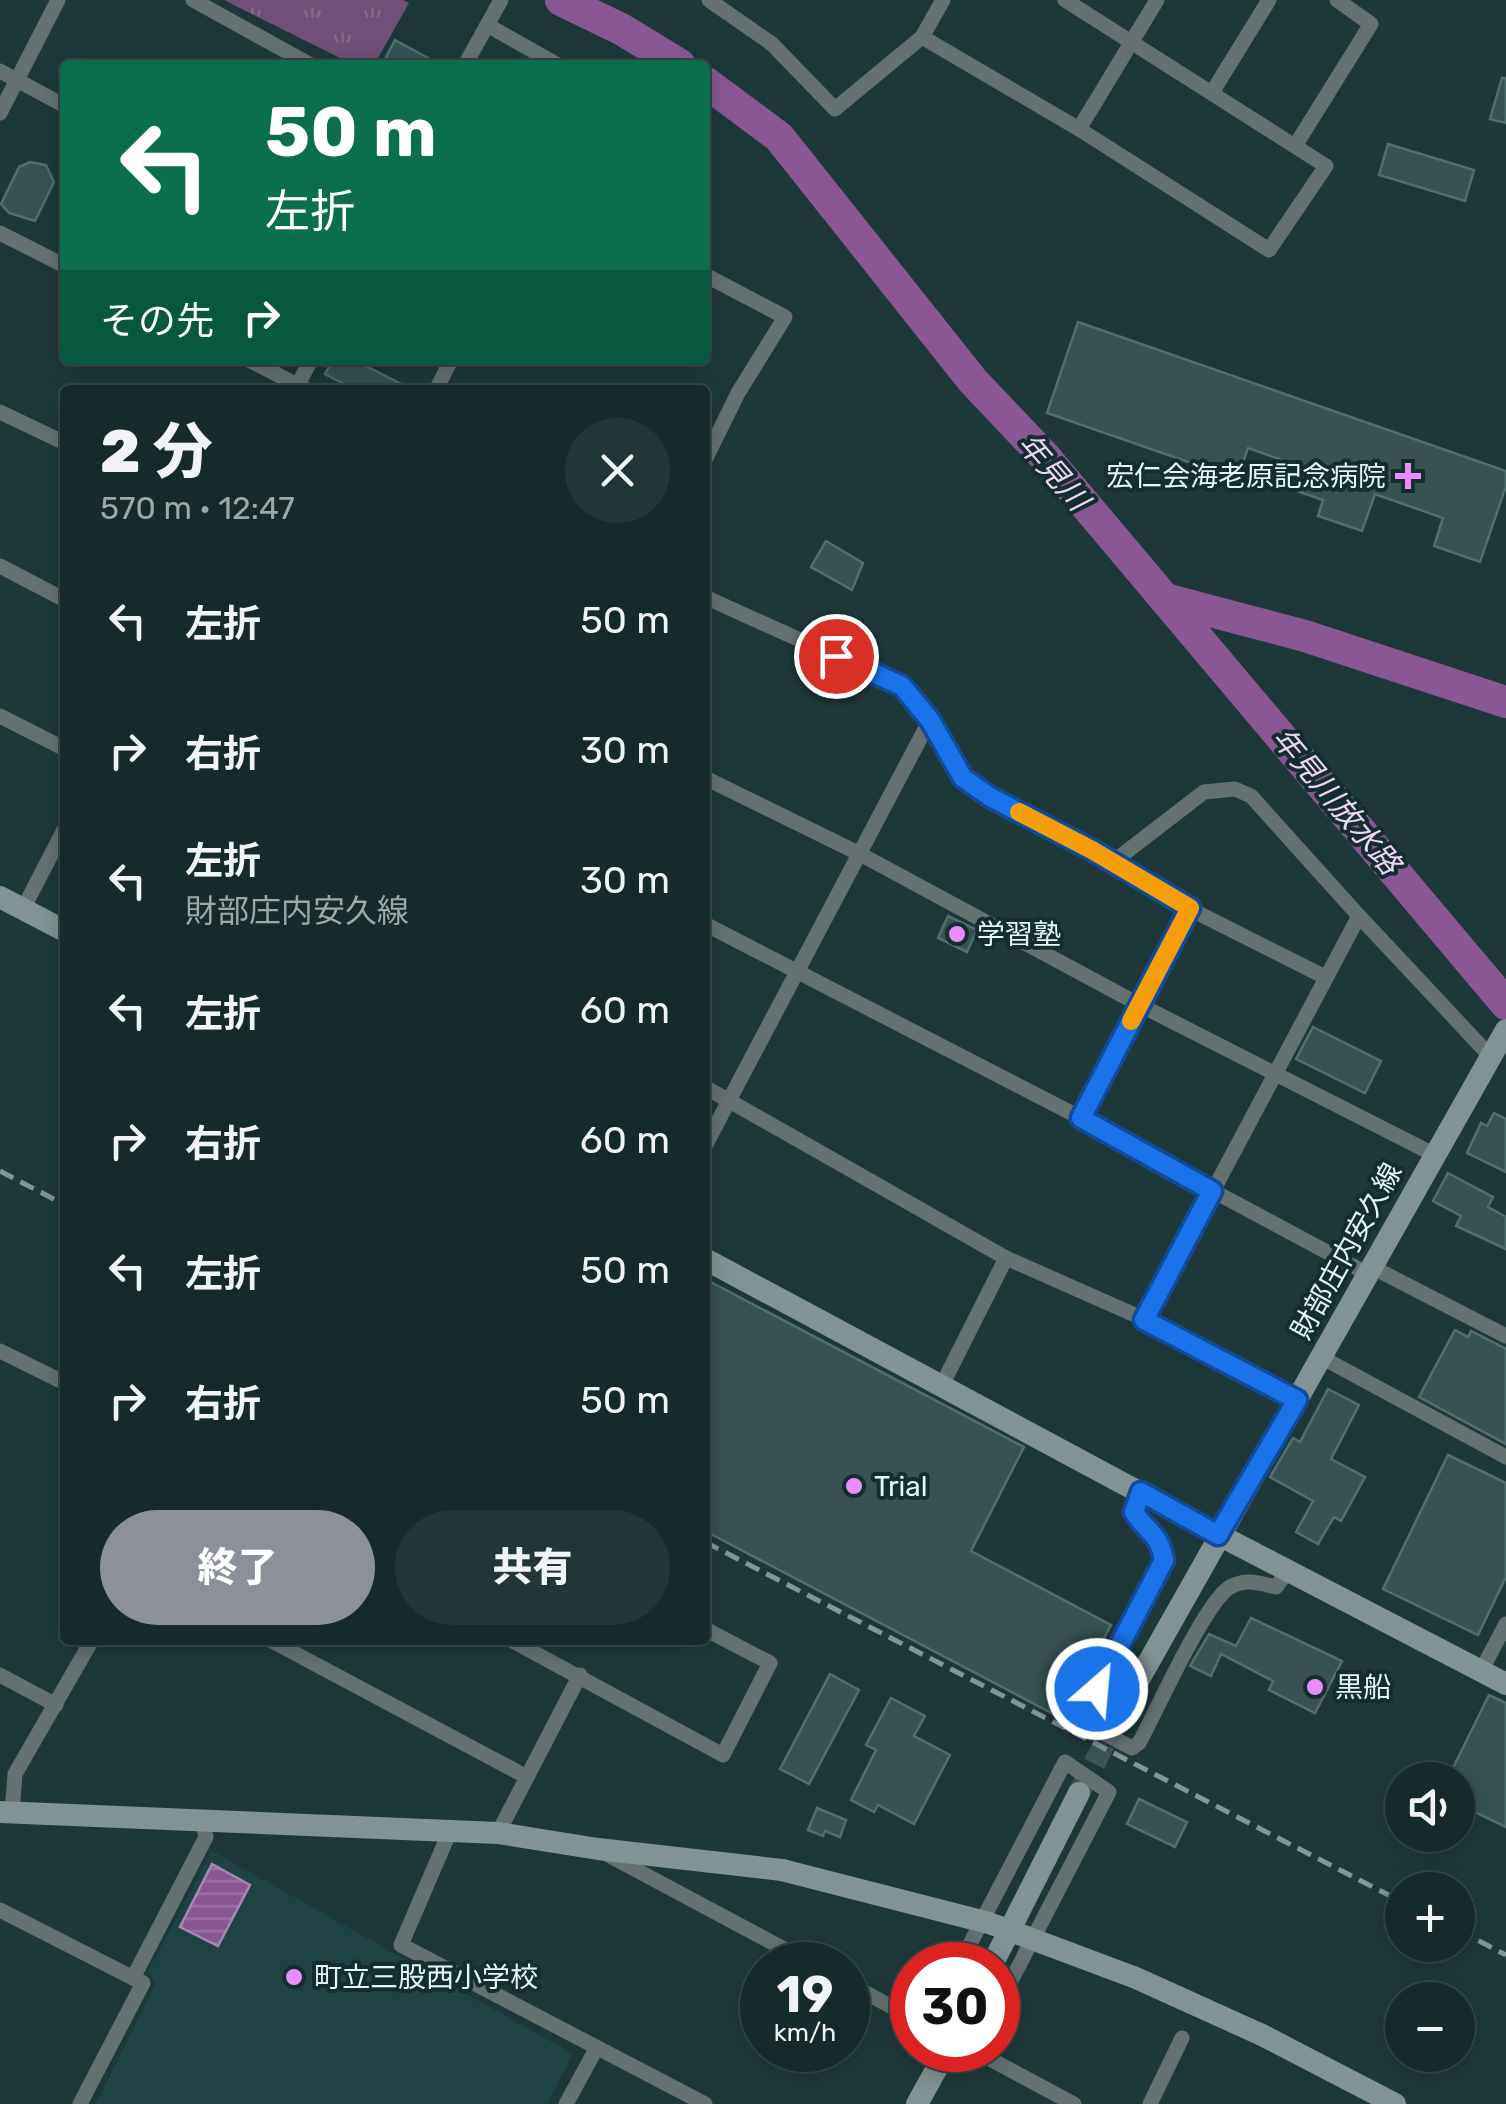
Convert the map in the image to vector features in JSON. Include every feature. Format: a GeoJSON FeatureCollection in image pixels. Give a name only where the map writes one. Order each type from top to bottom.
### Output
{"type":"FeatureCollection","features":[{"type":"Feature","properties":{"kind":"street"},"geometry":{"type":"LineString","coordinates":[[0,113],[58,0]]}},
{"type":"Feature","properties":{"kind":"street"},"geometry":{"type":"LineString","coordinates":[[193,0],[302,60]]}},
{"type":"Feature","properties":{"kind":"street"},"geometry":{"type":"LineString","coordinates":[[469,60],[501,0]]}},
{"type":"Feature","properties":{"kind":"street"},"geometry":{"type":"LineString","coordinates":[[709,0],[772,44],[835,108],[922,37],[943,0]]}},
{"type":"Feature","properties":{"kind":"street"},"geometry":{"type":"LineString","coordinates":[[922,37],[1079,129],[1269,250],[1326,166],[1065,0]]}},
{"type":"Feature","properties":{"kind":"street"},"geometry":{"type":"LineString","coordinates":[[1079,129],[1157,0]]}},
{"type":"Feature","properties":{"kind":"street"},"geometry":{"type":"LineString","coordinates":[[1213,91],[1269,0]]}},
{"type":"Feature","properties":{"kind":"street"},"geometry":{"type":"LineString","coordinates":[[1294,146],[1371,24],[1336,0]]}},
{"type":"Feature","properties":{"kind":"street"},"geometry":{"type":"LineString","coordinates":[[487,25],[549,60]]}},
{"type":"Feature","properties":{"kind":"street"},"geometry":{"type":"LineString","coordinates":[[0,71],[60,103]]}},
{"type":"Feature","properties":{"kind":"street"},"geometry":{"type":"LineString","coordinates":[[0,233],[60,263]]}},
{"type":"Feature","properties":{"kind":"street"},"geometry":{"type":"LineString","coordinates":[[710,278],[785,316],[738,393],[710,450]]}},
{"type":"Feature","properties":{"kind":"street"},"geometry":{"type":"LineString","coordinates":[[257,365],[294,385]]}},
{"type":"Feature","properties":{"kind":"street"},"geometry":{"type":"LineString","coordinates":[[0,412],[60,442]]}},
{"type":"Feature","properties":{"kind":"street"},"geometry":{"type":"LineString","coordinates":[[0,566],[60,597]]}},
{"type":"Feature","properties":{"kind":"street"},"geometry":{"type":"LineString","coordinates":[[710,599],[902,686],[930,720],[963,778],[990,797],[1190,908],[1326,977]]}},
{"type":"Feature","properties":{"kind":"street"},"geometry":{"type":"LineString","coordinates":[[0,716],[60,746]]}},
{"type":"Feature","properties":{"kind":"street"},"geometry":{"type":"LineString","coordinates":[[710,1136],[930,720]]}},
{"type":"Feature","properties":{"kind":"street"},"geometry":{"type":"LineString","coordinates":[[710,780],[858,853],[1140,1005],[1435,1155]]}},
{"type":"Feature","properties":{"kind":"street"},"geometry":{"type":"LineString","coordinates":[[1113,862],[1204,792],[1235,789],[1251,796],[1359,916],[1497,1045]]}},
{"type":"Feature","properties":{"kind":"street"},"geometry":{"type":"LineString","coordinates":[[23,909],[60,838]]}},
{"type":"Feature","properties":{"kind":"street"},"geometry":{"type":"LineString","coordinates":[[0,897],[60,928]]}},
{"type":"Feature","properties":{"kind":"street"},"geometry":{"type":"LineString","coordinates":[[1081,1118],[1190,908]]}},
{"type":"Feature","properties":{"kind":"street"},"geometry":{"type":"LineString","coordinates":[[1144,1320],[1359,916]]}},
{"type":"Feature","properties":{"kind":"street"},"geometry":{"type":"LineString","coordinates":[[710,927],[1081,1118],[1212,1191],[1506,1336]]}},
{"type":"Feature","properties":{"kind":"street","name":"財部庄内安久線"},"geometry":{"type":"LineString","coordinates":[[1121,1711],[1497,1045]]}},
{"type":"Feature","properties":{"kind":"street"},"geometry":{"type":"LineString","coordinates":[[710,1088],[1006,1258],[1144,1320],[1297,1400]]}},
{"type":"Feature","properties":{"kind":"street"},"geometry":{"type":"LineString","coordinates":[[942,1385],[1006,1258]]}},
{"type":"Feature","properties":{"kind":"street"},"geometry":{"type":"LineString","coordinates":[[710,1262],[1218,1535],[1506,1684]]}},
{"type":"Feature","properties":{"kind":"street"},"geometry":{"type":"LineString","coordinates":[[0,1350],[60,1381]]}},
{"type":"Feature","properties":{"kind":"street"},"geometry":{"type":"LineString","coordinates":[[1321,1357],[1506,1458]]}},
{"type":"Feature","properties":{"kind":"street"},"geometry":{"type":"LineString","coordinates":[[1141,1492],[1134,1512],[1140,1522],[1154,1531],[1164,1560],[1081,1722],[1132,1748],[1139,1743],[1211,1608],[1228,1588],[1249,1580],[1276,1588],[1288,1571]]}},
{"type":"Feature","properties":{"kind":"street"},"geometry":{"type":"LineString","coordinates":[[1482,1672],[1506,1624]]}},
{"type":"Feature","properties":{"kind":"street"},"geometry":{"type":"LineString","coordinates":[[520,1645],[723,1755],[770,1663],[710,1631]]}},
{"type":"Feature","properties":{"kind":"street"},"geometry":{"type":"LineString","coordinates":[[89,1645],[15,1774],[6,1812],[498,1833],[782,1870],[988,1922],[1136,1978],[1262,2035],[1395,2104]]}},
{"type":"Feature","properties":{"kind":"street"},"geometry":{"type":"LineString","coordinates":[[279,1645],[526,1778]]}},
{"type":"Feature","properties":{"kind":"street"},"geometry":{"type":"LineString","coordinates":[[0,1675],[56,1705]]}},
{"type":"Feature","properties":{"kind":"street"},"geometry":{"type":"LineString","coordinates":[[498,1833],[580,1675]]}},
{"type":"Feature","properties":{"kind":"street"},"geometry":{"type":"LineString","coordinates":[[971,1942],[1065,1762],[1108,1792],[1020,1963]]}},
{"type":"Feature","properties":{"kind":"street"},"geometry":{"type":"LineString","coordinates":[[1004,1942],[1079,1793]]}},
{"type":"Feature","properties":{"kind":"street"},"geometry":{"type":"LineString","coordinates":[[133,1978],[206,1837],[202,1820]]}},
{"type":"Feature","properties":{"kind":"street"},"geometry":{"type":"LineString","coordinates":[[450,1831],[401,1945],[705,2104]]}},
{"type":"Feature","properties":{"kind":"street"},"geometry":{"type":"LineString","coordinates":[[598,1849],[771,1942]]}},
{"type":"Feature","properties":{"kind":"street"},"geometry":{"type":"LineString","coordinates":[[0,1911],[144,1983],[80,2104]]}},
{"type":"Feature","properties":{"kind":"street"},"geometry":{"type":"LineString","coordinates":[[1150,2104],[1182,2038]]}},
{"type":"Feature","properties":{"kind":"street"},"geometry":{"type":"LineString","coordinates":[[566,2104],[596,2049]]}},
{"type":"Feature","properties":{"kind":"street"},"geometry":{"type":"LineString","coordinates":[[917,2104],[935,2072]]}},
{"type":"Feature","properties":{"kind":"street"},"geometry":{"type":"LineString","coordinates":[[1017,2072],[1074,2104]]}},
{"type":"Feature","properties":{"kind":"shaded area","name":"町立三股西小学校"},"geometry":{"type":"Polygon","coordinates":[[[212,1851],[573,2054],[547,2104],[96,2104],[156,1984],[148,1971],[212,1851]]]}},
{"type":"Feature","properties":{"kind":"shaded area"},"geometry":{"type":"Polygon","coordinates":[[[212,1864],[250,1885],[218,1946],[180,1927],[212,1864]]]}},
{"type":"Feature","properties":{"kind":"green space"},"geometry":{"type":"Polygon","coordinates":[[[224,0],[409,3],[377,60],[344,60],[224,0]]]}},
{"type":"Feature","properties":{"kind":"building"},"geometry":{"type":"Polygon","coordinates":[[[395,40],[432,60],[385,60],[395,40]]]}},
{"type":"Feature","properties":{"kind":"building"},"geometry":{"type":"Polygon","coordinates":[[[1502,78],[1506,78],[1506,123],[1490,119],[1502,78]]]}},
{"type":"Feature","properties":{"kind":"building"},"geometry":{"type":"Polygon","coordinates":[[[1388,144],[1474,170],[1465,201],[1379,175],[1388,144]]]}},
{"type":"Feature","properties":{"kind":"building"},"geometry":{"type":"Polygon","coordinates":[[[30,162],[46,165],[54,182],[35,221],[9,213],[1,204],[19,167],[30,162]]]}},
{"type":"Feature","properties":{"kind":"building"},"geometry":{"type":"Polygon","coordinates":[[[1078,322],[1506,471],[1506,486],[1480,562],[1434,546],[1443,518],[1375,494],[1362,531],[1318,516],[1323,500],[1274,483],[1282,460],[1248,448],[1237,479],[1047,413],[1078,322]]]}},
{"type":"Feature","properties":{"kind":"building"},"geometry":{"type":"Polygon","coordinates":[[[330,365],[364,365],[403,385],[346,385],[325,374],[330,365]]]}},
{"type":"Feature","properties":{"kind":"building"},"geometry":{"type":"Polygon","coordinates":[[[826,541],[863,563],[852,590],[811,567],[826,541]]]}},
{"type":"Feature","properties":{"kind":"building","name":"学習塾"},"geometry":{"type":"Polygon","coordinates":[[[948,916],[977,930],[967,952],[938,938],[948,916]]]}},
{"type":"Feature","properties":{"kind":"building"},"geometry":{"type":"Polygon","coordinates":[[[1313,1027],[1381,1061],[1365,1093],[1296,1059],[1313,1027]]]}},
{"type":"Feature","properties":{"kind":"building"},"geometry":{"type":"Polygon","coordinates":[[[1494,1113],[1506,1119],[1506,1172],[1467,1153],[1481,1123],[1487,1126],[1494,1113]]]}},
{"type":"Feature","properties":{"kind":"building"},"geometry":{"type":"Polygon","coordinates":[[[1448,1173],[1493,1197],[1488,1207],[1506,1217],[1506,1249],[1456,1226],[1461,1216],[1433,1201],[1448,1173]]]}},
{"type":"Feature","properties":{"kind":"building","name":"Trial"},"geometry":{"type":"Polygon","coordinates":[[[710,1282],[1024,1447],[971,1551],[1111,1625],[1061,1718],[710,1534],[710,1282]]]}},
{"type":"Feature","properties":{"kind":"building"},"geometry":{"type":"Polygon","coordinates":[[[1455,1330],[1468,1337],[1471,1331],[1506,1349],[1506,1444],[1419,1397],[1455,1330]]]}},
{"type":"Feature","properties":{"kind":"building"},"geometry":{"type":"Polygon","coordinates":[[[1328,1389],[1359,1405],[1331,1459],[1365,1477],[1341,1521],[1334,1517],[1318,1544],[1296,1532],[1313,1501],[1270,1477],[1293,1438],[1300,1442],[1328,1389]]]}},
{"type":"Feature","properties":{"kind":"building"},"geometry":{"type":"Polygon","coordinates":[[[1448,1455],[1506,1483],[1506,1577],[1478,1635],[1383,1589],[1448,1455]]]}},
{"type":"Feature","properties":{"kind":"building"},"geometry":{"type":"Polygon","coordinates":[[[1251,1618],[1342,1661],[1315,1713],[1269,1690],[1273,1681],[1221,1654],[1211,1676],[1190,1666],[1209,1634],[1236,1646],[1251,1618]]]}},
{"type":"Feature","properties":{"kind":"building"},"geometry":{"type":"Polygon","coordinates":[[[830,1674],[859,1690],[809,1784],[780,1769],[830,1674]]]}},
{"type":"Feature","properties":{"kind":"building"},"geometry":{"type":"Polygon","coordinates":[[[1489,1695],[1506,1703],[1506,1827],[1475,1812],[1475,1762],[1456,1762],[1489,1695]]]}},
{"type":"Feature","properties":{"kind":"building"},"geometry":{"type":"Polygon","coordinates":[[[891,1698],[925,1716],[914,1736],[950,1755],[914,1824],[878,1805],[874,1812],[851,1800],[876,1750],[866,1745],[891,1698]]]}},
{"type":"Feature","properties":{"kind":"building"},"geometry":{"type":"Polygon","coordinates":[[[1139,1799],[1187,1822],[1175,1847],[1127,1824],[1139,1799]]]}},
{"type":"Feature","properties":{"kind":"building"},"geometry":{"type":"Polygon","coordinates":[[[817,1808],[846,1820],[840,1837],[808,1830],[817,1808]]]}},
{"type":"Feature","properties":{"kind":"waterway","name":"年見川"},"geometry":{"type":"LineString","coordinates":[[561,0],[621,29],[672,60]]}},
{"type":"Feature","properties":{"kind":"waterway","name":"年見川"},"geometry":{"type":"LineString","coordinates":[[710,86],[779,137],[973,381],[1046,458],[1506,1004]]}},
{"type":"Feature","properties":{"kind":"waterway","name":"年見川"},"geometry":{"type":"LineString","coordinates":[[1165,599],[1305,636],[1506,702]]}},
{"type":"Feature","properties":{"kind":"tunnel"},"geometry":{"type":"LineString","coordinates":[[1079,1793],[1121,1711]]}},
{"type":"Feature","properties":{"kind":"railway"},"geometry":{"type":"LineString","coordinates":[[0,1171],[60,1202]]}},
{"type":"Feature","properties":{"kind":"railway"},"geometry":{"type":"LineString","coordinates":[[710,1545],[1385,1893]]}},
{"type":"Feature","properties":{"kind":"railway"},"geometry":{"type":"LineString","coordinates":[[1475,1939],[1506,1955]]}},
{"type":"Feature","properties":{"kind":"slow traffic"},"geometry":{"type":"LineString","coordinates":[[1019,812],[1190,908],[1131,1021]]}},
{"type":"Feature","properties":{"kind":"place","name":"宏仁会海老原記念病院"},"geometry":{"type":"Point","coordinates":[1408,476]}},
{"type":"Feature","properties":{"kind":"place","name":"学習塾"},"geometry":{"type":"Point","coordinates":[957,934]}},
{"type":"Feature","properties":{"kind":"place","name":"Trial"},"geometry":{"type":"Point","coordinates":[854,1486]}},
{"type":"Feature","properties":{"kind":"place","name":"黒船"},"geometry":{"type":"Point","coordinates":[1315,1687]}},
{"type":"Feature","properties":{"kind":"place","name":"町立三股西小学校"},"geometry":{"type":"Point","coordinates":[294,1977]}},
{"type":"Feature","properties":{"kind":"route"},"geometry":{"type":"LineString","coordinates":[[836,656],[902,686],[930,720],[963,778],[990,797],[1092,850],[1190,908],[1081,1118],[1212,1191],[1144,1320],[1297,1400],[1218,1535],[1141,1492],[1134,1512],[1140,1522],[1154,1531],[1164,1560],[1097,1689]]}},
{"type":"Feature","properties":{"kind":"water label","name":"年見川放水路"},"geometry":{"type":"Point","coordinates":[1336,801]}}]}
